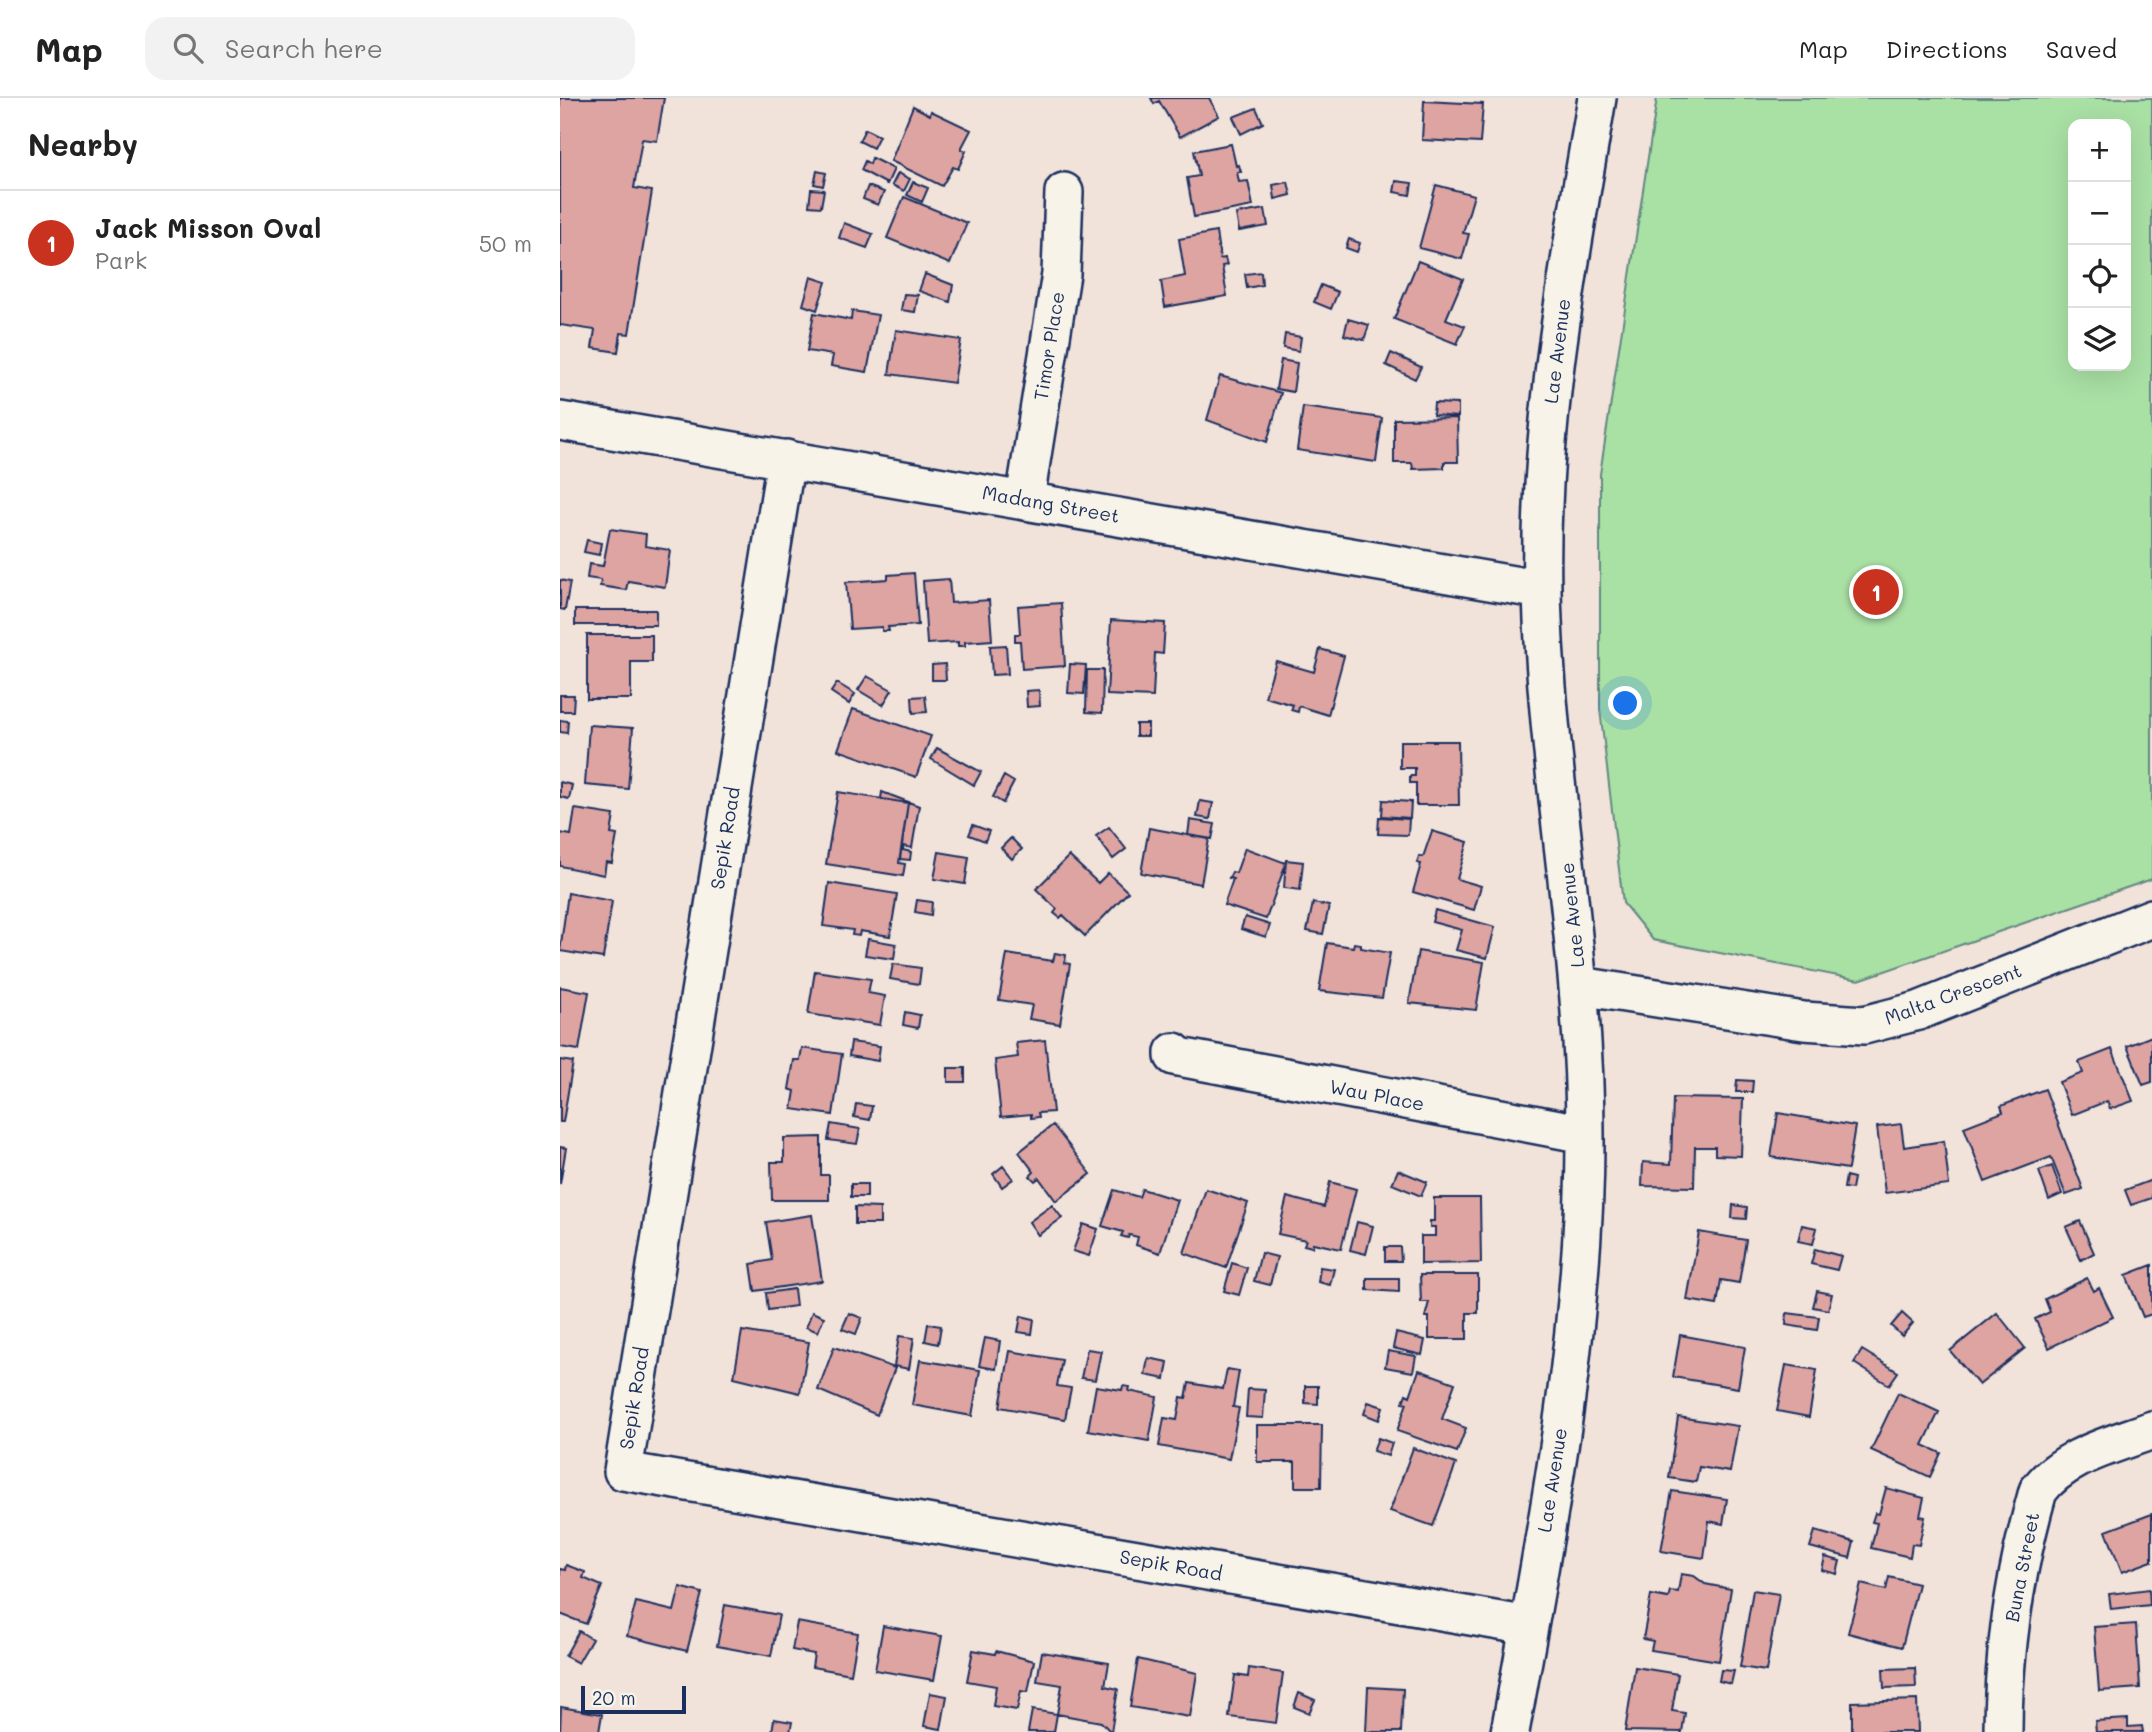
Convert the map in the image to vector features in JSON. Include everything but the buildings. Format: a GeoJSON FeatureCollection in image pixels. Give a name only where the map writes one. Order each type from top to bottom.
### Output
{"type":"FeatureCollection","features":[{"type":"Feature","properties":{"kind":"street","name":"Lae Avenue"},"geometry":{"type":"LineString","coordinates":[[1510,1732],[1529,1626],[1582,1256],[1585,1134],[1580,986],[1548,695],[1542,590],[1544,473],[1556,345],[1597,98]]}},
{"type":"Feature","properties":{"kind":"street","name":"Timor Place"},"geometry":{"type":"LineString","coordinates":[[1025,499],[1061,274],[1064,192]]}},
{"type":"Feature","properties":{"kind":"street","name":"Madang Street"},"geometry":{"type":"LineString","coordinates":[[560,421],[1542,590]]}},
{"type":"Feature","properties":{"kind":"street","name":"Sepik Road"},"geometry":{"type":"LineString","coordinates":[[786,459],[622,1471],[1529,1626]]}},
{"type":"Feature","properties":{"kind":"street","name":"Malta Crescent"},"geometry":{"type":"LineString","coordinates":[[1580,986],[1804,1021],[1864,1025],[1918,1011],[2152,918]]}},
{"type":"Feature","properties":{"kind":"street","name":"Wau Place"},"geometry":{"type":"LineString","coordinates":[[1174,1052],[1174,1056],[1585,1134]]}},
{"type":"Feature","properties":{"kind":"street","name":"Buna Street"},"geometry":{"type":"LineString","coordinates":[[2003,1732],[2003,1679],[2038,1491],[2049,1477],[2067,1464],[2152,1430]]}},
{"type":"Feature","properties":{"kind":"green space"},"geometry":{"type":"Polygon","coordinates":[[[1657,98],[2152,98],[2152,879],[1859,980],[1653,940],[1623,903],[1600,709],[1600,474],[1657,98]]]}},
{"type":"Feature","properties":{"kind":"place","name":"Jack Misson Oval"},"geometry":{"type":"Point","coordinates":[1876,592]}}]}
